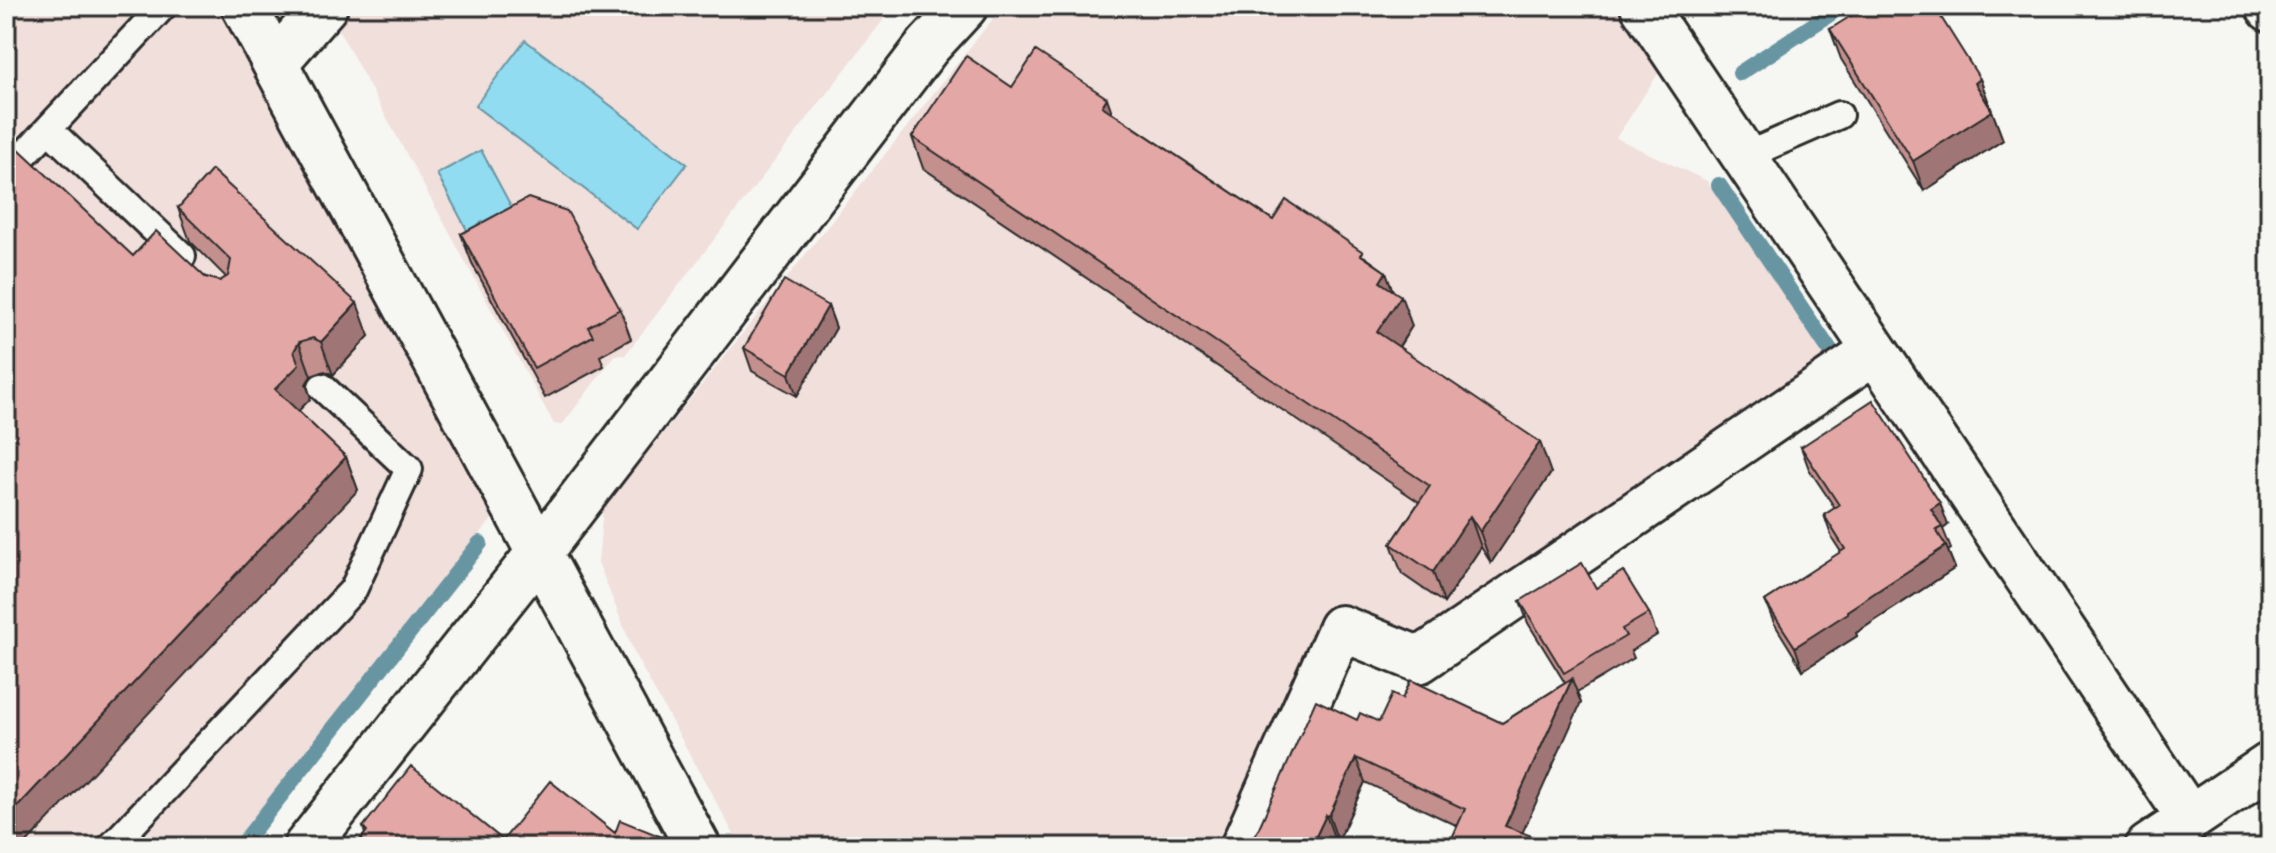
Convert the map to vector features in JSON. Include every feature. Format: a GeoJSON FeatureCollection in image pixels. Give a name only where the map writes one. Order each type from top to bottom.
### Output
{"type":"FeatureCollection","features":[{"type":"Feature","properties":{"kind":"street"},"geometry":{"type":"LineString","coordinates":[[244,6],[698,847]]}},
{"type":"Feature","properties":{"kind":"street"},"geometry":{"type":"LineString","coordinates":[[275,63],[325,6]]}},
{"type":"Feature","properties":{"kind":"street"},"geometry":{"type":"LineString","coordinates":[[306,847],[539,553],[767,251],[928,46],[965,6]]}},
{"type":"Feature","properties":{"kind":"street"},"geometry":{"type":"LineString","coordinates":[[1643,6],[2190,819]]}},
{"type":"Feature","properties":{"kind":"street"},"geometry":{"type":"LineString","coordinates":[[1243,847],[1341,628],[1420,660],[1875,351]]}},
{"type":"Feature","properties":{"kind":"street"},"geometry":{"type":"LineString","coordinates":[[2148,847],[2270,765]]}},
{"type":"Feature","properties":{"kind":"lane"},"geometry":{"type":"LineString","coordinates":[[6,174],[163,6]]}},
{"type":"Feature","properties":{"kind":"lane"},"geometry":{"type":"LineString","coordinates":[[1745,156],[1839,115]]}},
{"type":"Feature","properties":{"kind":"lane"},"geometry":{"type":"LineString","coordinates":[[48,129],[205,278]]}},
{"type":"Feature","properties":{"kind":"lane"},"geometry":{"type":"LineString","coordinates":[[111,847],[353,590],[409,469],[322,387]]}},
{"type":"Feature","properties":{"kind":"shaded area"},"geometry":{"type":"Polygon","coordinates":[[[6,6],[220,6],[496,514],[230,847],[6,847],[6,6]]]}},
{"type":"Feature","properties":{"kind":"shaded area"},"geometry":{"type":"Polygon","coordinates":[[[353,6],[894,6],[625,355],[615,355],[562,425],[554,424],[336,25],[353,6]]]}},
{"type":"Feature","properties":{"kind":"shaded area"},"geometry":{"type":"Polygon","coordinates":[[[1003,6],[1629,6],[1667,60],[1616,138],[1707,181],[1825,355],[1411,640],[1335,604],[1221,847],[741,847],[635,655],[598,562],[603,509],[1003,6]]]}},
{"type":"Feature","properties":{"kind":"water"},"geometry":{"type":"Polygon","coordinates":[[[525,40],[687,164],[637,229],[475,106],[525,40]]]}},
{"type":"Feature","properties":{"kind":"water"},"geometry":{"type":"Polygon","coordinates":[[[481,150],[519,221],[475,245],[437,174],[481,150]]]}},
{"type":"Feature","properties":{"kind":"building"},"geometry":{"type":"Polygon","coordinates":[[[1867,6],[1934,6],[1980,79],[1975,83],[1992,111],[1913,161],[1830,29],[1867,6]]]}},
{"type":"Feature","properties":{"kind":"building"},"geometry":{"type":"Polygon","coordinates":[[[1036,51],[1107,98],[1102,106],[1273,220],[1286,200],[1363,252],[1361,255],[1386,272],[1380,282],[1401,296],[1377,332],[1540,442],[1480,532],[1470,516],[1433,572],[1391,544],[1430,486],[912,137],[966,56],[1012,87],[1036,51]]]}},
{"type":"Feature","properties":{"kind":"building"},"geometry":{"type":"Polygon","coordinates":[[[19,149],[133,256],[156,231],[205,277],[220,281],[228,276],[231,260],[178,208],[212,170],[357,303],[321,342],[313,338],[299,342],[294,351],[299,365],[275,389],[346,457],[6,819],[6,163],[19,149]]]}},
{"type":"Feature","properties":{"kind":"building"},"geometry":{"type":"Polygon","coordinates":[[[528,198],[567,211],[620,309],[588,327],[593,336],[534,368],[461,234],[528,198]]]}},
{"type":"Feature","properties":{"kind":"building"},"geometry":{"type":"Polygon","coordinates":[[[784,280],[828,306],[789,374],[744,348],[784,280]]]}},
{"type":"Feature","properties":{"kind":"building"},"geometry":{"type":"Polygon","coordinates":[[[1873,400],[1940,503],[1931,509],[1942,527],[1936,530],[1946,546],[1795,647],[1765,601],[1845,549],[1824,515],[1839,505],[1801,447],[1873,400]]]}},
{"type":"Feature","properties":{"kind":"building"},"geometry":{"type":"Polygon","coordinates":[[[1582,563],[1596,588],[1623,571],[1649,613],[1622,629],[1626,636],[1564,673],[1520,601],[1582,563]]]}},
{"type":"Feature","properties":{"kind":"building"},"geometry":{"type":"Polygon","coordinates":[[[1572,679],[1505,826],[1561,847],[1448,847],[1465,809],[1356,758],[1311,847],[1242,847],[1257,832],[1316,700],[1357,720],[1360,713],[1379,722],[1392,694],[1402,699],[1411,680],[1502,723],[1572,679]]]}},
{"type":"Feature","properties":{"kind":"building"},"geometry":{"type":"Polygon","coordinates":[[[411,766],[503,840],[550,781],[615,833],[620,820],[667,839],[664,847],[371,847],[361,839],[367,831],[363,827],[411,766]]]}},
{"type":"Feature","properties":{"kind":"waterway"},"geometry":{"type":"LineString","coordinates":[[1740,73],[1842,6]]}},
{"type":"Feature","properties":{"kind":"waterway"},"geometry":{"type":"LineString","coordinates":[[1719,185],[1835,358],[1823,366]]}},
{"type":"Feature","properties":{"kind":"waterway"},"geometry":{"type":"LineString","coordinates":[[240,847],[480,543]]}}]}
